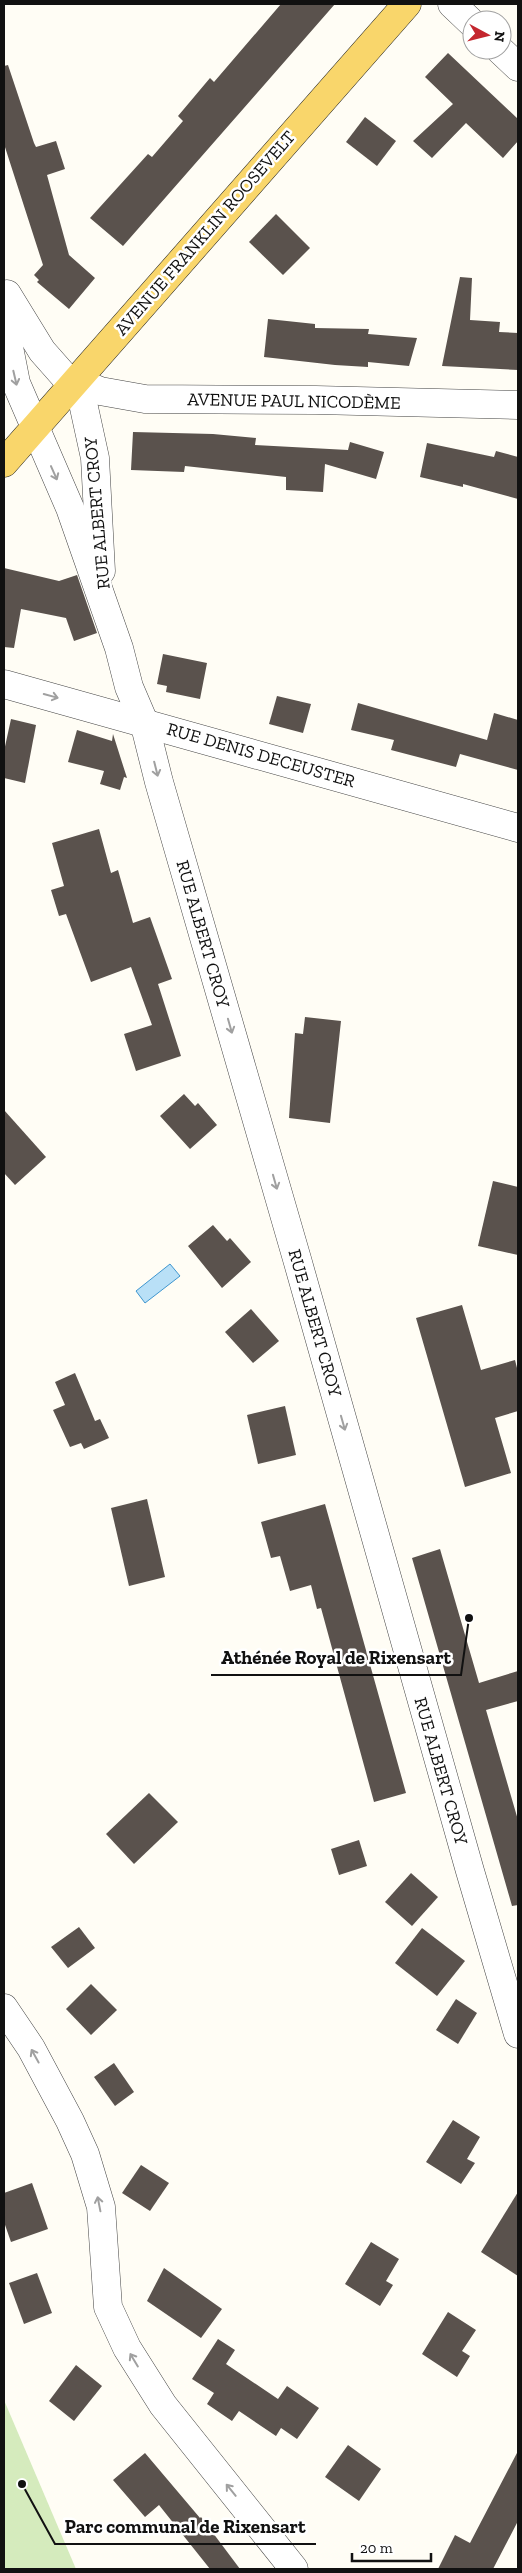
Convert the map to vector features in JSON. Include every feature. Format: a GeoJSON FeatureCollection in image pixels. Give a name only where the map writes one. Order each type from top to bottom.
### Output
{"type":"FeatureCollection","features":[{"type":"Feature","properties":{"kind":"main road","name":"AVENUE FRANKLIN ROOSEVELT"},"geometry":{"type":"LineString","coordinates":[[4,463],[407,4]]}},
{"type":"Feature","properties":{"kind":"street"},"geometry":{"type":"LineString","coordinates":[[452,4],[462,14]]}},
{"type":"Feature","properties":{"kind":"street","name":"RUE ALBERT CROY"},"geometry":{"type":"LineString","coordinates":[[6,289],[42,351],[72,385],[83,403],[95,458],[99,558],[106,615]]}},
{"type":"Feature","properties":{"kind":"street","name":"RUE ALBERT CROY"},"geometry":{"type":"LineString","coordinates":[[6,289],[8,342],[16,383],[34,429],[70,508],[119,648],[128,687],[144,722],[159,782],[518,2034]]}},
{"type":"Feature","properties":{"kind":"street","name":"AVENUE PAUL NICODÈME"},"geometry":{"type":"LineString","coordinates":[[72,385],[83,384],[100,391],[145,399],[316,400],[518,405]]}},
{"type":"Feature","properties":{"kind":"street","name":"RUE DENIS DECEUSTER"},"geometry":{"type":"LineString","coordinates":[[4,684],[518,828]]}},
{"type":"Feature","properties":{"kind":"street"},"geometry":{"type":"LineString","coordinates":[[4,2008],[35,2056],[70,2121],[85,2154],[101,2207],[108,2307],[127,2348],[163,2405],[294,2569]]}},
{"type":"Feature","properties":{"kind":"green space"},"geometry":{"type":"Polygon","coordinates":[[[4,2400],[76,2569],[4,2569],[4,2400]]]}},
{"type":"Feature","properties":{"kind":"water"},"geometry":{"type":"Polygon","coordinates":[[[170,1264],[180,1276],[145,1303],[136,1291],[170,1264]]]}},
{"type":"Feature","properties":{"kind":"building"},"geometry":{"type":"Polygon","coordinates":[[[281,4],[335,4],[123,246],[90,218],[148,154],[152,157],[183,121],[178,116],[210,78],[214,82],[281,4]]]}},
{"type":"Feature","properties":{"kind":"building"},"geometry":{"type":"Polygon","coordinates":[[[448,53],[518,119],[518,141],[503,158],[466,123],[432,158],[413,141],[453,104],[425,77],[448,53]]]}},
{"type":"Feature","properties":{"kind":"building"},"geometry":{"type":"Polygon","coordinates":[[[8,65],[36,147],[56,141],[65,169],[47,175],[69,255],[95,278],[69,309],[37,282],[39,280],[34,275],[43,265],[4,144],[4,66],[8,65]]]}},
{"type":"Feature","properties":{"kind":"building"},"geometry":{"type":"Polygon","coordinates":[[[365,117],[396,141],[377,166],[346,142],[365,117]]]}},
{"type":"Feature","properties":{"kind":"building"},"geometry":{"type":"Polygon","coordinates":[[[276,214],[310,248],[283,275],[249,242],[276,214]]]}},
{"type":"Feature","properties":{"kind":"building"},"geometry":{"type":"Polygon","coordinates":[[[460,277],[472,278],[470,320],[500,322],[499,332],[518,333],[518,370],[442,366],[460,277]]]}},
{"type":"Feature","properties":{"kind":"building"},"geometry":{"type":"Polygon","coordinates":[[[268,319],[315,324],[315,328],[369,329],[368,334],[417,338],[409,366],[368,362],[368,367],[335,365],[264,357],[268,319]]]}},
{"type":"Feature","properties":{"kind":"building"},"geometry":{"type":"Polygon","coordinates":[[[133,432],[213,434],[256,438],[255,445],[348,450],[350,442],[384,452],[376,479],[325,464],[323,492],[286,490],[286,477],[185,466],[184,472],[131,470],[133,432]]]}},
{"type":"Feature","properties":{"kind":"building"},"geometry":{"type":"Polygon","coordinates":[[[427,443],[494,457],[496,451],[518,457],[518,499],[463,484],[463,487],[420,477],[427,443]]]}},
{"type":"Feature","properties":{"kind":"building"},"geometry":{"type":"Polygon","coordinates":[[[4,568],[59,581],[77,575],[97,633],[74,641],[66,618],[21,609],[14,648],[4,647],[4,568]]]}},
{"type":"Feature","properties":{"kind":"building"},"geometry":{"type":"Polygon","coordinates":[[[163,654],[207,663],[200,699],[166,692],[167,686],[157,684],[163,654]]]}},
{"type":"Feature","properties":{"kind":"building"},"geometry":{"type":"Polygon","coordinates":[[[277,696],[311,704],[303,733],[269,724],[277,696]]]}},
{"type":"Feature","properties":{"kind":"building"},"geometry":{"type":"Polygon","coordinates":[[[358,703],[487,740],[494,713],[518,720],[518,770],[460,754],[456,767],[391,750],[394,740],[351,730],[358,703]]]}},
{"type":"Feature","properties":{"kind":"building"},"geometry":{"type":"Polygon","coordinates":[[[11,719],[36,725],[25,783],[4,778],[4,751],[11,719]]]}},
{"type":"Feature","properties":{"kind":"building"},"geometry":{"type":"Polygon","coordinates":[[[77,730],[112,741],[113,734],[127,778],[124,777],[120,790],[100,784],[104,771],[68,762],[77,730]]]}},
{"type":"Feature","properties":{"kind":"building"},"geometry":{"type":"Polygon","coordinates":[[[99,829],[111,873],[118,870],[133,923],[150,917],[172,979],[158,984],[181,1056],[136,1071],[124,1034],[152,1025],[131,967],[91,982],[66,914],[59,916],[51,890],[64,886],[52,843],[99,829]]]}},
{"type":"Feature","properties":{"kind":"building"},"geometry":{"type":"Polygon","coordinates":[[[305,1017],[341,1021],[330,1123],[289,1118],[295,1033],[303,1034],[305,1017]]]}},
{"type":"Feature","properties":{"kind":"building"},"geometry":{"type":"Polygon","coordinates":[[[184,1094],[195,1106],[198,1103],[217,1125],[190,1149],[160,1116],[184,1094]]]}},
{"type":"Feature","properties":{"kind":"building"},"geometry":{"type":"Polygon","coordinates":[[[4,1110],[46,1157],[15,1185],[4,1173],[4,1110]]]}},
{"type":"Feature","properties":{"kind":"building"},"geometry":{"type":"Polygon","coordinates":[[[493,1181],[518,1187],[518,1255],[478,1246],[493,1181]]]}},
{"type":"Feature","properties":{"kind":"building"},"geometry":{"type":"Polygon","coordinates":[[[213,1225],[227,1241],[230,1238],[251,1262],[222,1288],[188,1246],[213,1225]]]}},
{"type":"Feature","properties":{"kind":"building"},"geometry":{"type":"Polygon","coordinates":[[[462,1305],[481,1370],[515,1360],[518,1372],[518,1411],[495,1418],[511,1473],[465,1487],[416,1318],[462,1305]]]}},
{"type":"Feature","properties":{"kind":"building"},"geometry":{"type":"Polygon","coordinates":[[[251,1309],[279,1341],[253,1363],[225,1332],[251,1309]]]}},
{"type":"Feature","properties":{"kind":"building"},"geometry":{"type":"Polygon","coordinates":[[[75,1373],[95,1421],[100,1419],[109,1438],[84,1449],[81,1443],[70,1447],[53,1410],[65,1405],[55,1382],[75,1373]]]}},
{"type":"Feature","properties":{"kind":"building"},"geometry":{"type":"Polygon","coordinates":[[[285,1406],[296,1455],[258,1464],[247,1415],[285,1406]]]}},
{"type":"Feature","properties":{"kind":"building"},"geometry":{"type":"Polygon","coordinates":[[[147,1499],[165,1577],[129,1586],[111,1508],[147,1499]]]}},
{"type":"Feature","properties":{"kind":"building"},"geometry":{"type":"Polygon","coordinates":[[[325,1504],[406,1793],[374,1802],[321,1608],[317,1609],[311,1585],[290,1591],[280,1556],[271,1558],[261,1522],[325,1504]]]}},
{"type":"Feature","properties":{"kind":"building"},"geometry":{"type":"Polygon","coordinates":[[[440,1549],[479,1683],[518,1671],[518,1701],[486,1710],[518,1820],[518,1905],[512,1906],[412,1558],[440,1549]]]}},
{"type":"Feature","properties":{"kind":"building"},"geometry":{"type":"Polygon","coordinates":[[[149,1793],[178,1822],[134,1864],[106,1834],[149,1793]]]}},
{"type":"Feature","properties":{"kind":"building"},"geometry":{"type":"Polygon","coordinates":[[[359,1840],[367,1866],[339,1875],[331,1849],[359,1840]]]}},
{"type":"Feature","properties":{"kind":"building"},"geometry":{"type":"Polygon","coordinates":[[[411,1873],[438,1897],[412,1926],[385,1902],[411,1873]]]}},
{"type":"Feature","properties":{"kind":"building"},"geometry":{"type":"Polygon","coordinates":[[[79,1927],[95,1948],[68,1968],[51,1947],[79,1927]]]}},
{"type":"Feature","properties":{"kind":"building"},"geometry":{"type":"Polygon","coordinates":[[[422,1928],[465,1961],[437,1996],[395,1963],[422,1928]]]}},
{"type":"Feature","properties":{"kind":"building"},"geometry":{"type":"Polygon","coordinates":[[[91,1984],[117,2010],[91,2035],[66,2009],[91,1984]]]}},
{"type":"Feature","properties":{"kind":"building"},"geometry":{"type":"Polygon","coordinates":[[[456,1999],[477,2013],[458,2044],[436,2030],[456,1999]]]}},
{"type":"Feature","properties":{"kind":"building"},"geometry":{"type":"Polygon","coordinates":[[[114,2063],[134,2092],[115,2106],[94,2077],[114,2063]]]}},
{"type":"Feature","properties":{"kind":"building"},"geometry":{"type":"Polygon","coordinates":[[[453,2120],[480,2137],[467,2159],[475,2163],[461,2184],[426,2162],[453,2120]]]}},
{"type":"Feature","properties":{"kind":"building"},"geometry":{"type":"Polygon","coordinates":[[[141,2165],[169,2183],[150,2211],[122,2193],[141,2165]]]}},
{"type":"Feature","properties":{"kind":"building"},"geometry":{"type":"Polygon","coordinates":[[[32,2183],[48,2229],[11,2242],[4,2222],[4,2193],[32,2183]]]}},
{"type":"Feature","properties":{"kind":"building"},"geometry":{"type":"Polygon","coordinates":[[[518,2192],[518,2276],[481,2252],[518,2192]]]}},
{"type":"Feature","properties":{"kind":"building"},"geometry":{"type":"Polygon","coordinates":[[[371,2242],[399,2259],[386,2281],[393,2285],[380,2306],[345,2284],[371,2242]]]}},
{"type":"Feature","properties":{"kind":"building"},"geometry":{"type":"Polygon","coordinates":[[[164,2268],[222,2309],[201,2338],[147,2301],[164,2268]]]}},
{"type":"Feature","properties":{"kind":"building"},"geometry":{"type":"Polygon","coordinates":[[[37,2273],[52,2313],[24,2324],[9,2283],[37,2273]]]}},
{"type":"Feature","properties":{"kind":"building"},"geometry":{"type":"Polygon","coordinates":[[[448,2312],[476,2330],[462,2351],[470,2356],[457,2377],[422,2354],[448,2312]]]}},
{"type":"Feature","properties":{"kind":"building"},"geometry":{"type":"Polygon","coordinates":[[[218,2339],[235,2350],[226,2364],[278,2399],[287,2386],[319,2408],[297,2439],[281,2428],[276,2436],[239,2411],[232,2421],[207,2404],[214,2393],[192,2379],[218,2339]]]}},
{"type":"Feature","properties":{"kind":"building"},"geometry":{"type":"Polygon","coordinates":[[[76,2365],[102,2386],[74,2421],[49,2401],[76,2365]]]}},
{"type":"Feature","properties":{"kind":"building"},"geometry":{"type":"Polygon","coordinates":[[[348,2445],[381,2469],[359,2501],[325,2477],[348,2445]]]}},
{"type":"Feature","properties":{"kind":"building"},"geometry":{"type":"Polygon","coordinates":[[[518,2451],[518,2521],[493,2569],[438,2569],[455,2535],[470,2543],[518,2451]]]}},
{"type":"Feature","properties":{"kind":"building"},"geometry":{"type":"Polygon","coordinates":[[[145,2453],[201,2517],[240,2569],[210,2569],[159,2505],[145,2517],[113,2480],[145,2453]]]}},
{"type":"Feature","properties":{"kind":"place","name":"Athénée Royal de Rixensart"},"geometry":{"type":"Point","coordinates":[469,1618]}},
{"type":"Feature","properties":{"kind":"place","name":"Parc communal de Rixensart"},"geometry":{"type":"Point","coordinates":[22,2484]}}]}
